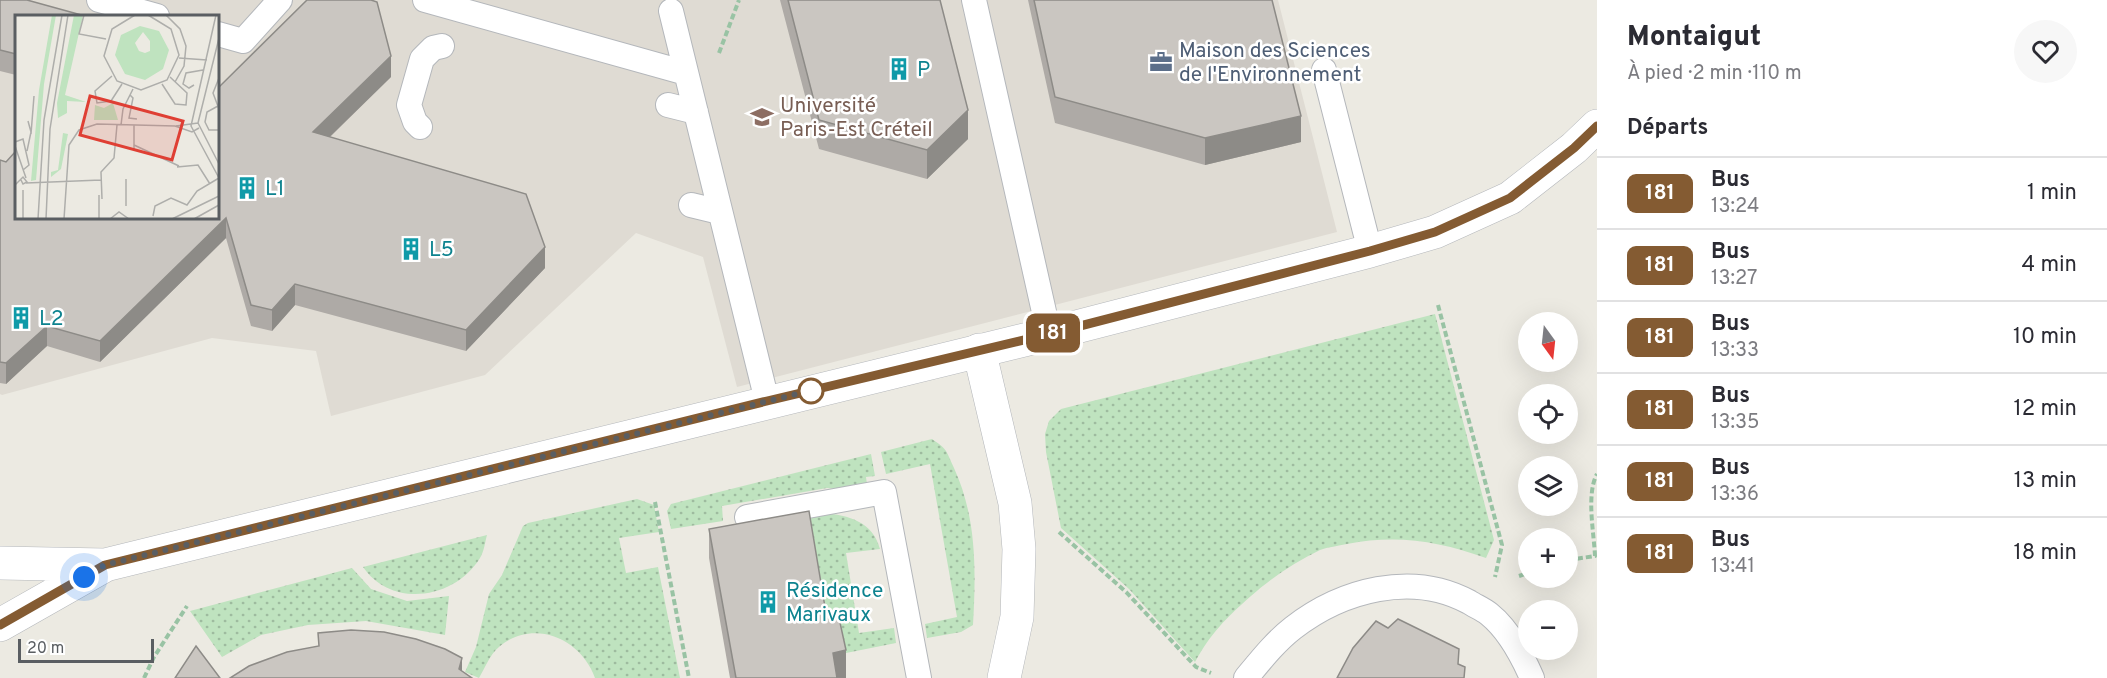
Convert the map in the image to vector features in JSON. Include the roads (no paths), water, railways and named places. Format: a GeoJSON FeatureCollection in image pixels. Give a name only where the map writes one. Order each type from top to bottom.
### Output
{"type":"FeatureCollection","features":[{"type":"Feature","properties":{"kind":"street"},"geometry":{"type":"LineString","coordinates":[[0,563],[105,565],[767,401],[1049,334],[1370,251],[1435,232],[1510,198],[1574,148],[1597,126]]}},
{"type":"Feature","properties":{"kind":"street"},"geometry":{"type":"LineString","coordinates":[[980,350],[1015,503],[1019,549],[1017,617],[1004,678]]}},
{"type":"Feature","properties":{"kind":"street"},"geometry":{"type":"LineString","coordinates":[[0,625],[105,565]]}},
{"type":"Feature","properties":{"kind":"lane"},"geometry":{"type":"LineString","coordinates":[[99,0],[153,15]]}},
{"type":"Feature","properties":{"kind":"lane"},"geometry":{"type":"LineString","coordinates":[[219,34],[243,41],[280,0]]}},
{"type":"Feature","properties":{"kind":"lane"},"geometry":{"type":"LineString","coordinates":[[425,0],[686,73]]}},
{"type":"Feature","properties":{"kind":"lane"},"geometry":{"type":"LineString","coordinates":[[974,0],[1049,334]]}},
{"type":"Feature","properties":{"kind":"lane"},"geometry":{"type":"LineString","coordinates":[[671,11],[767,401]]}},
{"type":"Feature","properties":{"kind":"lane"},"geometry":{"type":"LineString","coordinates":[[420,127],[415,122],[409,105],[422,59],[433,48],[442,46]]}},
{"type":"Feature","properties":{"kind":"lane"},"geometry":{"type":"LineString","coordinates":[[1323,70],[1370,251]]}},
{"type":"Feature","properties":{"kind":"lane"},"geometry":{"type":"LineString","coordinates":[[668,105],[696,112]]}},
{"type":"Feature","properties":{"kind":"lane"},"geometry":{"type":"LineString","coordinates":[[691,205],[720,212]]}},
{"type":"Feature","properties":{"kind":"lane"},"geometry":{"type":"LineString","coordinates":[[747,517],[884,492],[919,678]]}},
{"type":"Feature","properties":{"kind":"lane"},"geometry":{"type":"LineString","coordinates":[[1246,678],[1270,649],[1293,628],[1327,607],[1362,593],[1388,586],[1427,588],[1456,596],[1488,613],[1514,644],[1532,678]]}},
{"type":"Feature","properties":{"kind":"place","name":"Maison des Sciences de l'Environnement"},"geometry":{"type":"Point","coordinates":[1161,62]}},
{"type":"Feature","properties":{"kind":"place","name":"P"},"geometry":{"type":"Point","coordinates":[899,69]}},
{"type":"Feature","properties":{"kind":"place","name":"Université Paris-Est Créteil"},"geometry":{"type":"Point","coordinates":[762,117]}},
{"type":"Feature","properties":{"kind":"place","name":"L1"},"geometry":{"type":"Point","coordinates":[247,188]}},
{"type":"Feature","properties":{"kind":"place","name":"L5"},"geometry":{"type":"Point","coordinates":[411,249]}},
{"type":"Feature","properties":{"kind":"place","name":"L2"},"geometry":{"type":"Point","coordinates":[21,318]}},
{"type":"Feature","properties":{"kind":"place","name":"Résidence Marivaux"},"geometry":{"type":"Point","coordinates":[768,602]}}]}
